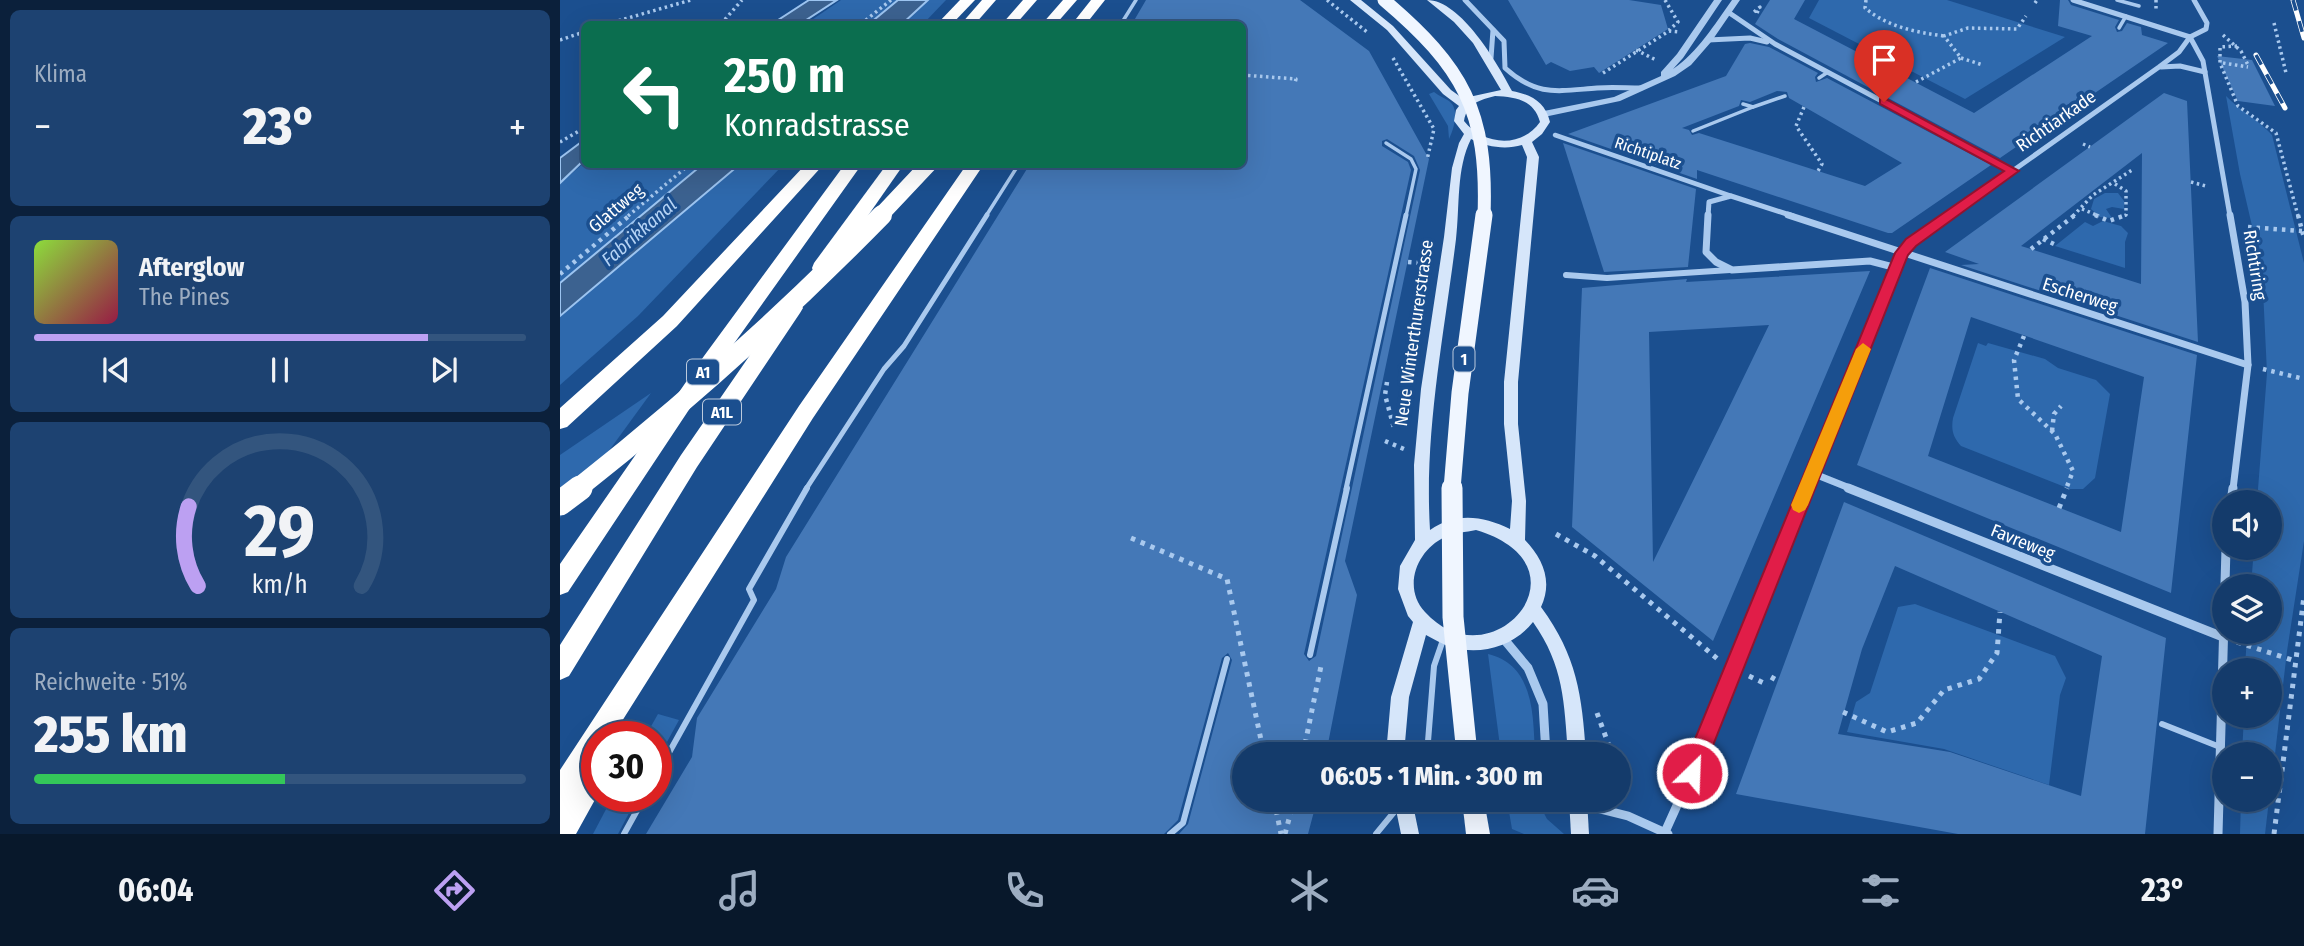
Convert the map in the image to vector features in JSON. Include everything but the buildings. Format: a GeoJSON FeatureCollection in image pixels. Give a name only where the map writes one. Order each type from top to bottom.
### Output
{"type":"FeatureCollection","features":[{"type":"Feature","properties":{"kind":"highway"},"geometry":{"type":"LineString","coordinates":[[947,21],[968,0]]}},
{"type":"Feature","properties":{"kind":"highway"},"geometry":{"type":"LineString","coordinates":[[971,21],[989,0]]}},
{"type":"Feature","properties":{"kind":"highway"},"geometry":{"type":"LineString","coordinates":[[1012,21],[1030,0]]}},
{"type":"Feature","properties":{"kind":"highway"},"geometry":{"type":"LineString","coordinates":[[1043,21],[1060,0]]}},
{"type":"Feature","properties":{"kind":"highway"},"geometry":{"type":"LineString","coordinates":[[1052,21],[1070,0]]}},
{"type":"Feature","properties":{"kind":"highway"},"geometry":{"type":"LineString","coordinates":[[1081,21],[1098,0]]}},
{"type":"Feature","properties":{"kind":"highway"},"geometry":{"type":"LineString","coordinates":[[560,421],[670,321],[812,168]]}},
{"type":"Feature","properties":{"kind":"highway","name":"A1"},"geometry":{"type":"LineString","coordinates":[[560,584],[711,361],[851,168]]}},
{"type":"Feature","properties":{"kind":"highway","name":"A1L"},"geometry":{"type":"LineString","coordinates":[[560,668],[704,439],[893,168]]}},
{"type":"Feature","properties":{"kind":"highway"},"geometry":{"type":"LineString","coordinates":[[560,503],[640,440],[746,349],[830,268],[925,168]]}},
{"type":"Feature","properties":{"kind":"highway"},"geometry":{"type":"LineString","coordinates":[[560,794],[718,544],[838,363],[973,168]]}},
{"type":"Feature","properties":{"kind":"highway"},"geometry":{"type":"LineString","coordinates":[[623,721],[718,544]]}},
{"type":"Feature","properties":{"kind":"highway"},"geometry":{"type":"LineString","coordinates":[[561,834],[581,797]]}},
{"type":"Feature","properties":{"kind":"main road"},"geometry":{"type":"LineString","coordinates":[[1355,0],[1390,28],[1447,92],[1465,105],[1483,95],[1508,93],[1531,100],[1544,114],[1542,129],[1526,141],[1502,144],[1478,139],[1469,134]]}},
{"type":"Feature","properties":{"kind":"main road","name":"1"},"geometry":{"type":"LineString","coordinates":[[1384,0],[1411,20],[1460,77],[1472,103],[1485,147],[1487,202],[1460,387],[1451,496],[1455,656],[1466,742]]}},
{"type":"Feature","properties":{"kind":"main road"},"geometry":{"type":"LineString","coordinates":[[1432,0],[1473,36],[1491,58],[1508,93]]}},
{"type":"Feature","properties":{"kind":"main road","name":"Neue Winterthurerstrasse"},"geometry":{"type":"LineString","coordinates":[[1423,541],[1419,508],[1423,414],[1449,246],[1459,150],[1469,134],[1460,121],[1461,110],[1465,105]]}},
{"type":"Feature","properties":{"kind":"main road"},"geometry":{"type":"LineString","coordinates":[[1517,540],[1520,501],[1511,424],[1511,382],[1533,157],[1526,141]]}},
{"type":"Feature","properties":{"kind":"main road"},"geometry":{"type":"LineString","coordinates":[[1476,523],[1495,527],[1517,540],[1533,562],[1538,577],[1538,593],[1533,609],[1515,629],[1503,637],[1474,643],[1444,637],[1421,622],[1405,589],[1405,571],[1412,555],[1423,541],[1438,530],[1456,524],[1476,523]]}},
{"type":"Feature","properties":{"kind":"main road"},"geometry":{"type":"LineString","coordinates":[[1533,609],[1552,635],[1563,658],[1576,742]]}},
{"type":"Feature","properties":{"kind":"main road"},"geometry":{"type":"LineString","coordinates":[[1396,742],[1400,697],[1421,622]]}},
{"type":"Feature","properties":{"kind":"main road"},"geometry":{"type":"LineString","coordinates":[[1405,812],[1410,834]]}},
{"type":"Feature","properties":{"kind":"main road"},"geometry":{"type":"LineString","coordinates":[[1475,812],[1478,834]]}},
{"type":"Feature","properties":{"kind":"main road"},"geometry":{"type":"LineString","coordinates":[[1576,812],[1580,834]]}},
{"type":"Feature","properties":{"kind":"street"},"geometry":{"type":"LineString","coordinates":[[1465,0],[1504,41],[1505,68],[1516,80],[1530,88],[1568,93],[1607,87],[1641,88]]}},
{"type":"Feature","properties":{"kind":"street"},"geometry":{"type":"LineString","coordinates":[[1544,114],[1599,104],[1672,74],[1688,63],[1708,40],[1736,0]]}},
{"type":"Feature","properties":{"kind":"street"},"geometry":{"type":"LineString","coordinates":[[2073,0],[2190,37]]}},
{"type":"Feature","properties":{"kind":"street","name":"Richtiarkade"},"geometry":{"type":"LineString","coordinates":[[1902,253],[1911,243],[2179,52],[2190,37],[2206,29],[2207,23],[2194,0]]}},
{"type":"Feature","properties":{"kind":"street"},"geometry":{"type":"LineString","coordinates":[[1659,79],[1680,56],[1716,1],[1775,44],[2013,171]]}},
{"type":"Feature","properties":{"kind":"street"},"geometry":{"type":"LineString","coordinates":[[1491,58],[1493,29]]}},
{"type":"Feature","properties":{"kind":"street","name":"Richtiring"},"geometry":{"type":"LineString","coordinates":[[2190,37],[2203,61],[2245,302],[2248,365],[2232,490]]}},
{"type":"Feature","properties":{"kind":"street"},"geometry":{"type":"LineString","coordinates":[[1708,40],[1750,38],[1775,44]]}},
{"type":"Feature","properties":{"kind":"street"},"geometry":{"type":"LineString","coordinates":[[2159,67],[2174,65],[2205,72]]}},
{"type":"Feature","properties":{"kind":"street","name":"Richtiplatz"},"geometry":{"type":"LineString","coordinates":[[1555,135],[1902,253]]}},
{"type":"Feature","properties":{"kind":"street"},"geometry":{"type":"LineString","coordinates":[[1731,196],[1718,197],[1709,202],[1706,252],[1716,262],[1732,270]]}},
{"type":"Feature","properties":{"kind":"street"},"geometry":{"type":"LineString","coordinates":[[1614,812],[1666,833],[1902,253]]}},
{"type":"Feature","properties":{"kind":"street","name":"Escherweg"},"geometry":{"type":"LineString","coordinates":[[1902,253],[2248,365]]}},
{"type":"Feature","properties":{"kind":"street"},"geometry":{"type":"LineString","coordinates":[[1566,275],[1607,278],[1870,261],[1897,268]]}},
{"type":"Feature","properties":{"kind":"street","name":"Favreweg"},"geometry":{"type":"LineString","coordinates":[[1812,473],[2212,633]]}},
{"type":"Feature","properties":{"kind":"street"},"geometry":{"type":"LineString","coordinates":[[1503,637],[1528,668],[1544,704],[1546,742]]}},
{"type":"Feature","properties":{"kind":"street"},"geometry":{"type":"LineString","coordinates":[[2220,742],[2223,644]]}},
{"type":"Feature","properties":{"kind":"street"},"geometry":{"type":"LineString","coordinates":[[2218,834],[2219,812]]}},
{"type":"Feature","properties":{"kind":"lane"},"geometry":{"type":"LineString","coordinates":[[1123,21],[1136,0]]}},
{"type":"Feature","properties":{"kind":"lane"},"geometry":{"type":"LineString","coordinates":[[2117,0],[2139,6]]}},
{"type":"Feature","properties":{"kind":"lane"},"geometry":{"type":"LineString","coordinates":[[2119,28],[2126,16]]}},
{"type":"Feature","properties":{"kind":"lane"},"geometry":{"type":"LineString","coordinates":[[1819,78],[1828,72]]}},
{"type":"Feature","properties":{"kind":"lane"},"geometry":{"type":"LineString","coordinates":[[1693,131],[1785,96]]}},
{"type":"Feature","properties":{"kind":"lane"},"geometry":{"type":"LineString","coordinates":[[1743,104],[1753,107]]}},
{"type":"Feature","properties":{"kind":"lane"},"geometry":{"type":"LineString","coordinates":[[1310,655],[1416,169],[1411,159],[1386,143]]}},
{"type":"Feature","properties":{"kind":"lane"},"geometry":{"type":"LineString","coordinates":[[672,747],[754,600],[749,589],[810,482],[884,369],[904,346],[1016,168]]}},
{"type":"Feature","properties":{"kind":"lane"},"geometry":{"type":"LineString","coordinates":[[1428,742],[1434,666],[1444,637]]}},
{"type":"Feature","properties":{"kind":"lane"},"geometry":{"type":"LineString","coordinates":[[1170,834],[1183,823],[1227,659]]}},
{"type":"Feature","properties":{"kind":"lane"},"geometry":{"type":"LineString","coordinates":[[2162,724],[2212,744]]}},
{"type":"Feature","properties":{"kind":"lane"},"geometry":{"type":"LineString","coordinates":[[624,834],[636,812]]}},
{"type":"Feature","properties":{"kind":"lane"},"geometry":{"type":"LineString","coordinates":[[1376,834],[1395,812]]}},
{"type":"Feature","properties":{"kind":"path"},"geometry":{"type":"LineString","coordinates":[[612,21],[691,0]]}},
{"type":"Feature","properties":{"kind":"path"},"geometry":{"type":"LineString","coordinates":[[724,21],[742,0]]}},
{"type":"Feature","properties":{"kind":"path"},"geometry":{"type":"LineString","coordinates":[[865,21],[891,0]]}},
{"type":"Feature","properties":{"kind":"path"},"geometry":{"type":"LineString","coordinates":[[1327,0],[1376,39]]}},
{"type":"Feature","properties":{"kind":"path"},"geometry":{"type":"LineString","coordinates":[[1603,73],[1678,22],[1665,0]]}},
{"type":"Feature","properties":{"kind":"path"},"geometry":{"type":"LineString","coordinates":[[1866,0],[1865,8],[1876,18],[1919,32],[1944,36],[1968,28],[2017,29],[2026,16]]}},
{"type":"Feature","properties":{"kind":"path"},"geometry":{"type":"LineString","coordinates":[[658,4],[660,10]]}},
{"type":"Feature","properties":{"kind":"path"},"geometry":{"type":"LineString","coordinates":[[1757,4],[1766,6]]}},
{"type":"Feature","properties":{"kind":"path"},"geometry":{"type":"LineString","coordinates":[[2274,23],[2286,73]]}},
{"type":"Feature","properties":{"kind":"path"},"geometry":{"type":"LineString","coordinates":[[1669,30],[1684,33]]}},
{"type":"Feature","properties":{"kind":"path"},"geometry":{"type":"LineString","coordinates":[[560,40],[565,35],[581,32]]}},
{"type":"Feature","properties":{"kind":"path"},"geometry":{"type":"LineString","coordinates":[[2223,35],[2237,46],[2249,67],[2223,63]]}},
{"type":"Feature","properties":{"kind":"path"},"geometry":{"type":"LineString","coordinates":[[1944,36],[1961,58],[1983,65]]}},
{"type":"Feature","properties":{"kind":"path"},"geometry":{"type":"LineString","coordinates":[[2237,46],[2220,47],[2220,63],[2238,106],[2276,133],[2304,238]]}},
{"type":"Feature","properties":{"kind":"path"},"geometry":{"type":"LineString","coordinates":[[1637,50],[1660,62]]}},
{"type":"Feature","properties":{"kind":"path"},"geometry":{"type":"LineString","coordinates":[[1390,53],[1398,66]]}},
{"type":"Feature","properties":{"kind":"path"},"geometry":{"type":"LineString","coordinates":[[1916,82],[1948,69],[1961,58]]}},
{"type":"Feature","properties":{"kind":"path"},"geometry":{"type":"LineString","coordinates":[[1246,75],[1296,79],[1295,83]]}},
{"type":"Feature","properties":{"kind":"path"},"geometry":{"type":"LineString","coordinates":[[1804,107],[1796,127],[1822,164],[1818,171]]}},
{"type":"Feature","properties":{"kind":"path"},"geometry":{"type":"LineString","coordinates":[[560,142],[581,130]]}},
{"type":"Feature","properties":{"kind":"path"},"geometry":{"type":"LineString","coordinates":[[2083,144],[2090,147]]}},
{"type":"Feature","properties":{"kind":"path","name":"Glattweg"},"geometry":{"type":"LineString","coordinates":[[560,274],[685,168]]}},
{"type":"Feature","properties":{"kind":"path"},"geometry":{"type":"LineString","coordinates":[[2031,249],[2082,209],[2093,195],[2115,184],[2132,170]]}},
{"type":"Feature","properties":{"kind":"path"},"geometry":{"type":"LineString","coordinates":[[2191,182],[2206,186]]}},
{"type":"Feature","properties":{"kind":"path"},"geometry":{"type":"LineString","coordinates":[[2082,209],[2109,221],[2121,219],[2126,215],[2126,191],[2115,184]]}},
{"type":"Feature","properties":{"kind":"path"},"geometry":{"type":"LineString","coordinates":[[2233,224],[2302,231]]}},
{"type":"Feature","properties":{"kind":"path"},"geometry":{"type":"LineString","coordinates":[[2043,239],[2056,245]]}},
{"type":"Feature","properties":{"kind":"path"},"geometry":{"type":"LineString","coordinates":[[2024,336],[2014,360],[2018,399],[2052,431],[2073,471],[2059,508]]}},
{"type":"Feature","properties":{"kind":"path"},"geometry":{"type":"LineString","coordinates":[[2248,365],[2304,379]]}},
{"type":"Feature","properties":{"kind":"path"},"geometry":{"type":"LineString","coordinates":[[2052,431],[2054,414],[2061,406]]}},
{"type":"Feature","properties":{"kind":"path"},"geometry":{"type":"LineString","coordinates":[[1556,534],[1595,556],[1720,661]]}},
{"type":"Feature","properties":{"kind":"path"},"geometry":{"type":"LineString","coordinates":[[1131,538],[1227,579],[1261,742]]}},
{"type":"Feature","properties":{"kind":"path"},"geometry":{"type":"LineString","coordinates":[[2274,834],[2304,596]]}},
{"type":"Feature","properties":{"kind":"path"},"geometry":{"type":"LineString","coordinates":[[1843,712],[1887,733],[1917,723],[1944,690],[1979,679],[1997,653],[2000,612]]}},
{"type":"Feature","properties":{"kind":"path"},"geometry":{"type":"LineString","coordinates":[[2243,644],[2295,662]]}},
{"type":"Feature","properties":{"kind":"path"},"geometry":{"type":"LineString","coordinates":[[1749,676],[1768,685]]}},
{"type":"Feature","properties":{"kind":"path"},"geometry":{"type":"LineString","coordinates":[[1771,677],[1778,681]]}},
{"type":"Feature","properties":{"kind":"path"},"geometry":{"type":"LineString","coordinates":[[1597,713],[1608,742]]}},
{"type":"Feature","properties":{"kind":"path"},"geometry":{"type":"LineString","coordinates":[[1277,812],[1283,834]]}},
{"type":"Feature","properties":{"kind":"path"},"geometry":{"type":"LineString","coordinates":[[1283,834],[1290,812]]}},
{"type":"Feature","properties":{"kind":"shaded area"},"geometry":{"type":"Polygon","coordinates":[[[841,0],[946,0],[926,21],[810,21],[841,0]]]}},
{"type":"Feature","properties":{"kind":"shaded area"},"geometry":{"type":"Polygon","coordinates":[[[1819,0],[1947,0],[2065,37],[1965,99],[1809,18],[1819,0]]]}},
{"type":"Feature","properties":{"kind":"shaded area"},"geometry":{"type":"Polygon","coordinates":[[[1434,92],[1449,101],[1454,109],[1454,125],[1449,139],[1448,126],[1429,94],[1434,92]]]}},
{"type":"Feature","properties":{"kind":"shaded area"},"geometry":{"type":"Polygon","coordinates":[[[2226,96],[2272,135],[2304,263],[2304,541],[2282,694],[2282,658],[2246,658],[2246,644],[2282,644],[2282,574],[2252,574],[2253,560],[2282,560],[2282,490],[2258,490],[2267,373],[2262,269],[2240,174],[2226,96]]]}},
{"type":"Feature","properties":{"kind":"shaded area"},"geometry":{"type":"Polygon","coordinates":[[[581,166],[581,168],[780,168],[638,316],[560,385],[560,183],[581,166]]]}},
{"type":"Feature","properties":{"kind":"shaded area"},"geometry":{"type":"Polygon","coordinates":[[[2105,193],[2118,193],[2124,201],[2124,209],[2106,209],[2112,218],[2100,217],[2091,209],[2094,199],[2105,193]]]}},
{"type":"Feature","properties":{"kind":"shaded area"},"geometry":{"type":"Polygon","coordinates":[[[2103,221],[2121,226],[2128,233],[2125,242],[2125,268],[2055,246],[2085,222],[2093,226],[2103,221]]]}},
{"type":"Feature","properties":{"kind":"shaded area"},"geometry":{"type":"Polygon","coordinates":[[[1978,343],[1986,346],[1988,343],[2045,359],[2058,368],[2096,380],[2110,394],[2095,478],[2083,489],[2070,489],[1958,443],[1953,433],[1953,418],[1978,343]]]}},
{"type":"Feature","properties":{"kind":"shaded area"},"geometry":{"type":"Polygon","coordinates":[[[651,393],[560,518],[560,455],[651,393]]]}},
{"type":"Feature","properties":{"kind":"shaded area"},"geometry":{"type":"Polygon","coordinates":[[[1915,604],[2055,656],[2066,678],[2060,695],[2049,785],[1944,749],[1847,732],[1856,702],[1870,693],[1898,607],[1915,604]]]}},
{"type":"Feature","properties":{"kind":"shaded area"},"geometry":{"type":"Polygon","coordinates":[[[1488,654],[1515,669],[1523,681],[1532,709],[1534,742],[1499,742],[1488,654]]]}},
{"type":"Feature","properties":{"kind":"shaded area"},"geometry":{"type":"Polygon","coordinates":[[[658,714],[679,720],[672,733],[672,721],[654,721],[658,714]]]}},
{"type":"Feature","properties":{"kind":"shaded area"},"geometry":{"type":"Polygon","coordinates":[[[2243,728],[2278,728],[2276,742],[2243,742],[2243,728]]]}},
{"type":"Feature","properties":{"kind":"shaded area"},"geometry":{"type":"Polygon","coordinates":[[[605,812],[630,812],[618,834],[593,834],[605,812]]]}},
{"type":"Feature","properties":{"kind":"shaded area"},"geometry":{"type":"Polygon","coordinates":[[[1509,812],[1543,812],[1547,819],[1564,834],[1524,834],[1512,829],[1509,812]]]}},
{"type":"Feature","properties":{"kind":"shaded area"},"geometry":{"type":"Polygon","coordinates":[[[2241,812],[2268,812],[2265,834],[2240,834],[2241,812]]]}},
{"type":"Feature","properties":{"kind":"water"},"geometry":{"type":"Polygon","coordinates":[[[809,0],[837,0],[805,21],[777,21],[809,0]]]}},
{"type":"Feature","properties":{"kind":"water"},"geometry":{"type":"Polygon","coordinates":[[[898,0],[928,0],[905,21],[873,21],[898,0]]]}},
{"type":"Feature","properties":{"kind":"water"},"geometry":{"type":"Polygon","coordinates":[[[581,142],[581,163],[560,183],[560,158],[581,142]]]}},
{"type":"Feature","properties":{"kind":"water","name":"Fabrikkanal"},"geometry":{"type":"Polygon","coordinates":[[[698,168],[735,168],[560,316],[560,283],[698,168]]]}},
{"type":"Feature","properties":{"kind":"railway"},"geometry":{"type":"LineString","coordinates":[[2293,0],[2304,38]]}},
{"type":"Feature","properties":{"kind":"railway"},"geometry":{"type":"LineString","coordinates":[[2256,55],[2285,108]]}},
{"type":"Feature","properties":{"kind":"slow traffic"},"geometry":{"type":"LineString","coordinates":[[1799,505],[1863,349]]}},
{"type":"Feature","properties":{"kind":"route"},"geometry":{"type":"LineString","coordinates":[[1692,773],[1902,253],[1911,243],[2013,171],[1884,102]]}}]}
